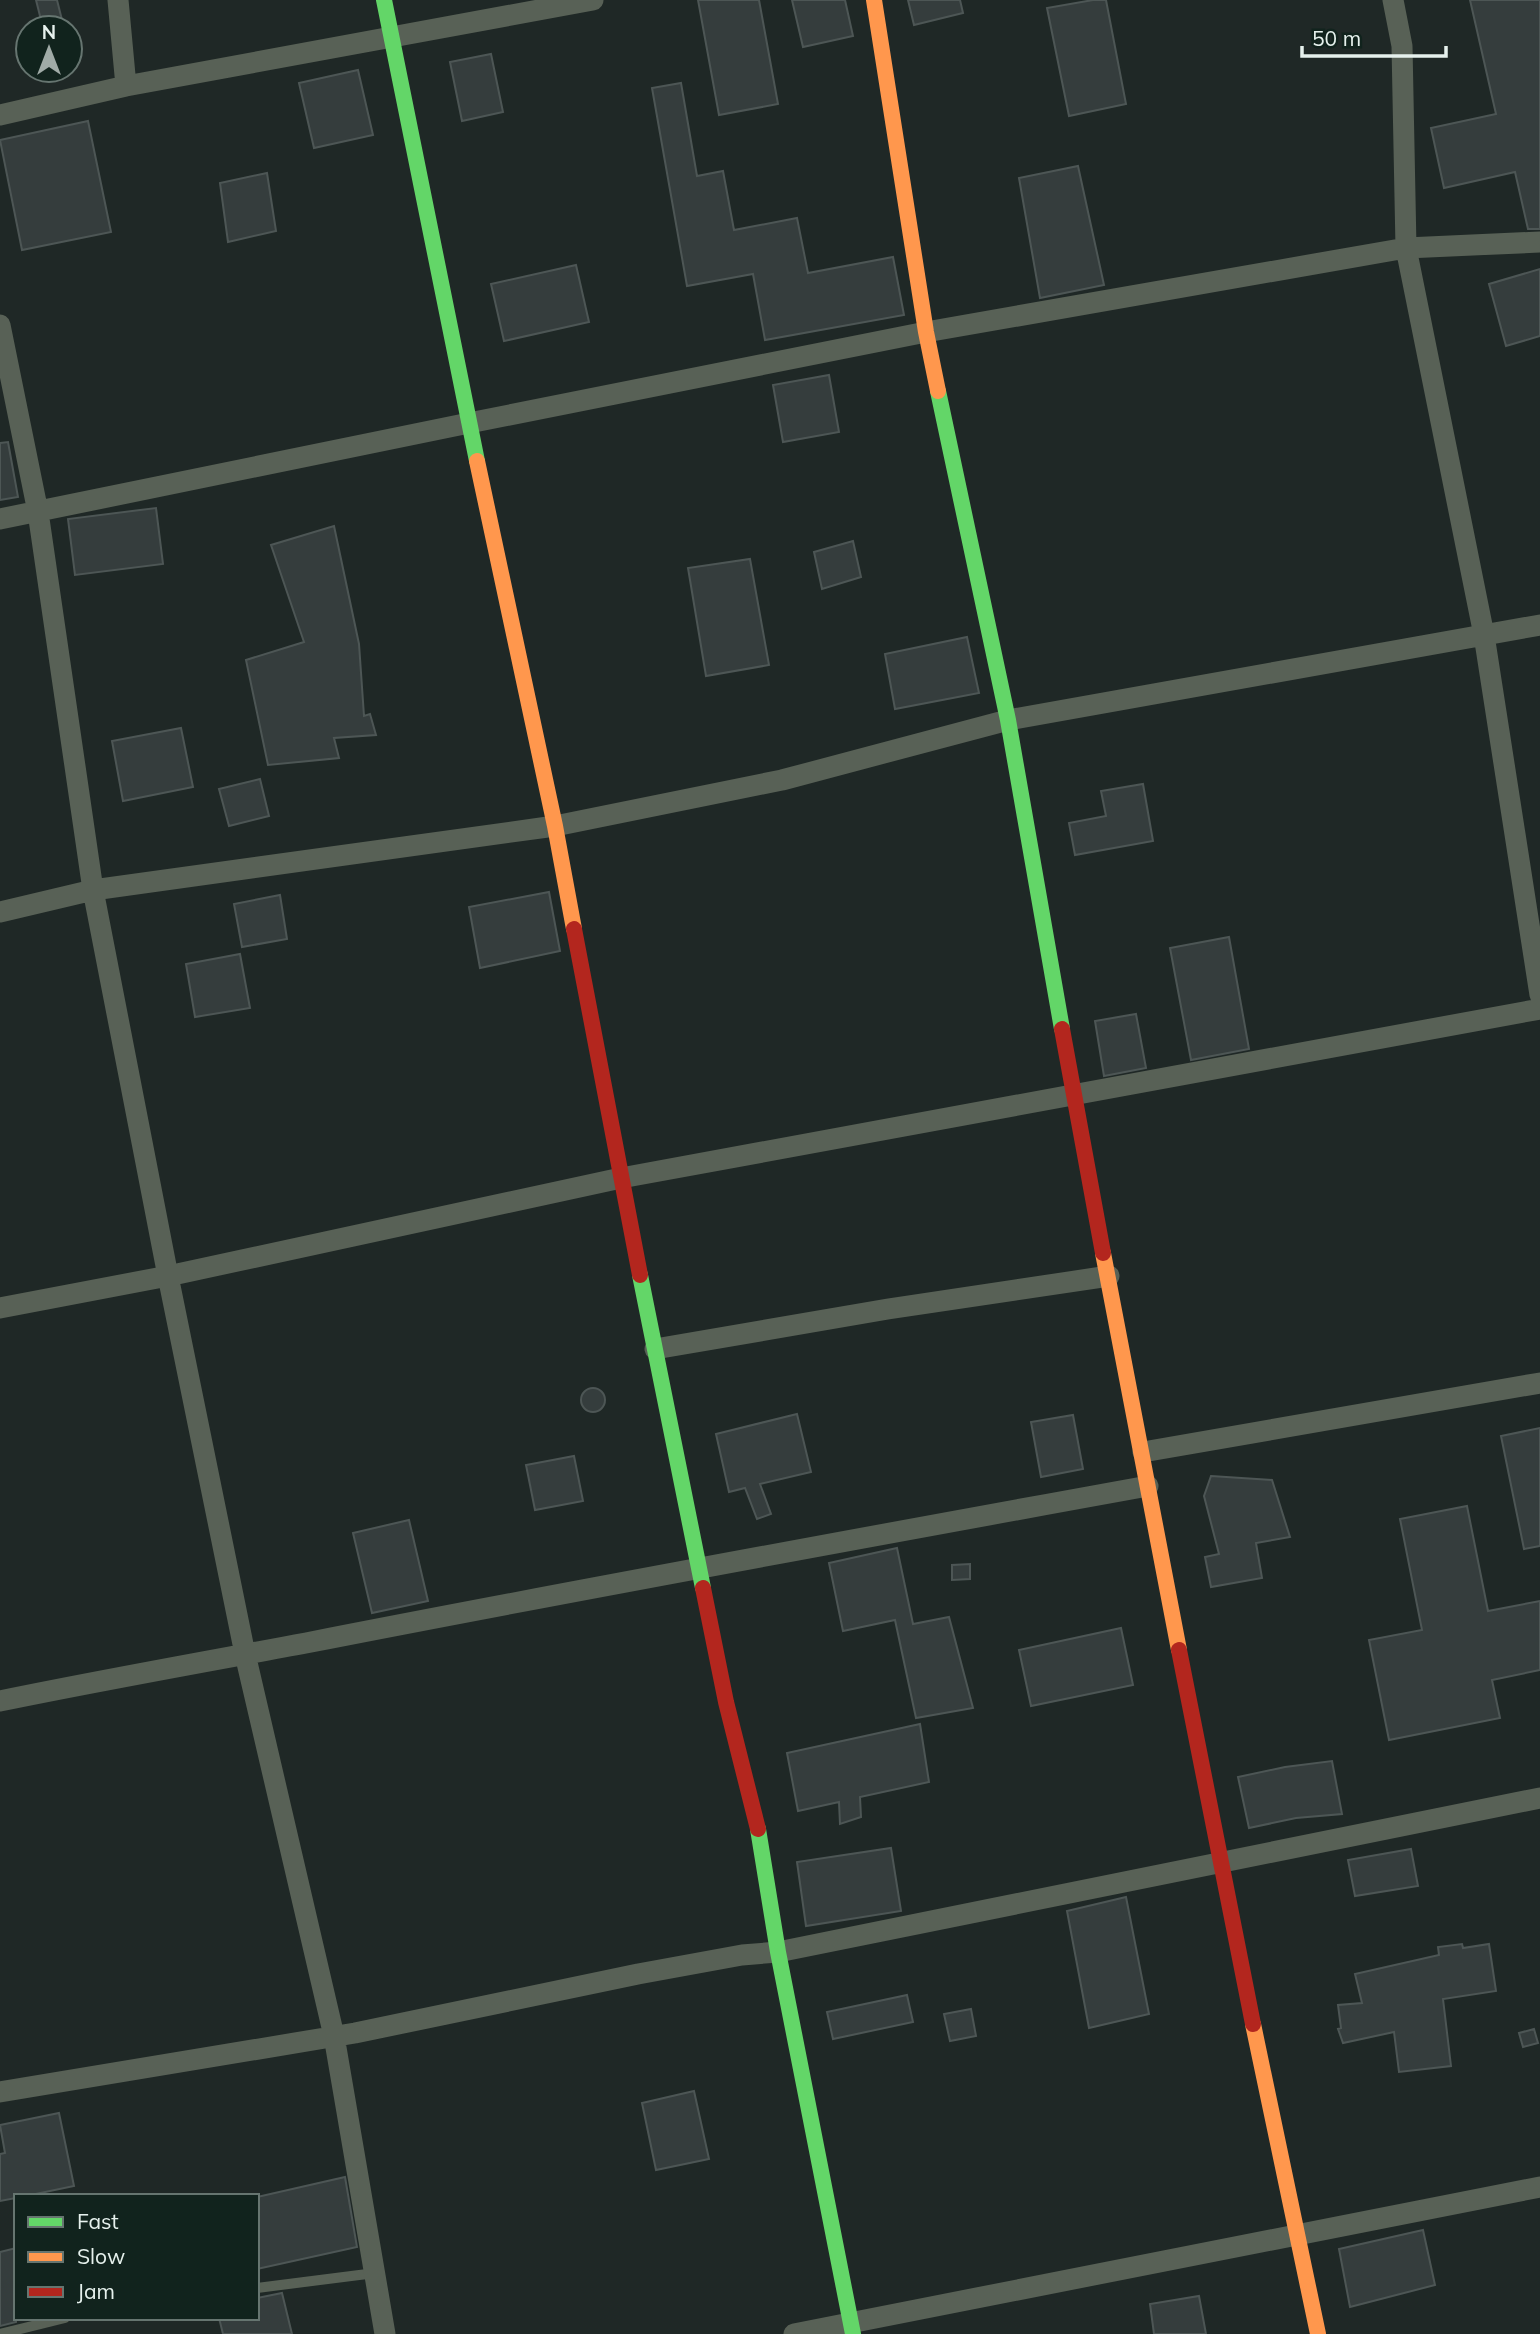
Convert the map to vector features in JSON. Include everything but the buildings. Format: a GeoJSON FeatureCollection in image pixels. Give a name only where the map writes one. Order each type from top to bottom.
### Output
{"type":"FeatureCollection","features":[{"type":"Feature","properties":{"kind":"street"},"geometry":{"type":"LineString","coordinates":[[118,0],[126,86]]}},
{"type":"Feature","properties":{"kind":"street"},"geometry":{"type":"LineString","coordinates":[[384,0],[469,423],[555,825],[621,1178],[726,1702],[760,1838],[778,1952],[852,2328]]}},
{"type":"Feature","properties":{"kind":"street"},"geometry":{"type":"LineString","coordinates":[[0,115],[126,86],[593,0]]}},
{"type":"Feature","properties":{"kind":"street"},"geometry":{"type":"LineString","coordinates":[[874,0],[926,332],[1008,720],[1073,1094],[1220,1863],[1318,2334]]}},
{"type":"Feature","properties":{"kind":"street"},"geometry":{"type":"LineString","coordinates":[[1393,0],[1402,46],[1406,248],[1484,635],[1540,995]]}},
{"type":"Feature","properties":{"kind":"street"},"geometry":{"type":"LineString","coordinates":[[0,519],[926,332],[1406,248],[1540,242]]}},
{"type":"Feature","properties":{"kind":"street"},"geometry":{"type":"LineString","coordinates":[[0,325],[38,512],[93,890],[245,1654],[334,2036],[385,2334]]}},
{"type":"Feature","properties":{"kind":"street"},"geometry":{"type":"LineString","coordinates":[[0,912],[93,890],[555,825],[782,780],[1008,720],[1540,625]]}},
{"type":"Feature","properties":{"kind":"street"},"geometry":{"type":"LineString","coordinates":[[0,1308],[168,1276],[621,1178],[1540,1009]]}},
{"type":"Feature","properties":{"kind":"street"},"geometry":{"type":"LineString","coordinates":[[655,1349],[888,1309],[1109,1276]]}},
{"type":"Feature","properties":{"kind":"street"},"geometry":{"type":"LineString","coordinates":[[1143,1452],[1540,1383]]}},
{"type":"Feature","properties":{"kind":"street"},"geometry":{"type":"LineString","coordinates":[[0,1701],[124,1675],[699,1567],[1148,1486]]}},
{"type":"Feature","properties":{"kind":"street"},"geometry":{"type":"LineString","coordinates":[[0,2092],[334,2036],[742,1955],[778,1952],[1540,1798]]}},
{"type":"Feature","properties":{"kind":"street"},"geometry":{"type":"LineString","coordinates":[[794,2334],[852,2328],[1540,2187]]}},
{"type":"Feature","properties":{"kind":"lane"},"geometry":{"type":"LineString","coordinates":[[259,2288],[375,2273]]}},
{"type":"Feature","properties":{"kind":"lane"},"geometry":{"type":"LineString","coordinates":[[0,2334],[57,2320]]}},
{"type":"Feature","properties":{"kind":"traffic: fast"},"geometry":{"type":"LineString","coordinates":[[384,0],[477,461]]}},
{"type":"Feature","properties":{"kind":"traffic: fast"},"geometry":{"type":"LineString","coordinates":[[938,391],[1008,720],[1062,1029]]}},
{"type":"Feature","properties":{"kind":"traffic: fast"},"geometry":{"type":"LineString","coordinates":[[640,1275],[703,1588]]}},
{"type":"Feature","properties":{"kind":"traffic: fast"},"geometry":{"type":"LineString","coordinates":[[758,1829],[778,1952],[853,2334]]}},
{"type":"Feature","properties":{"kind":"traffic: slow"},"geometry":{"type":"LineString","coordinates":[[874,0],[926,332],[938,391]]}},
{"type":"Feature","properties":{"kind":"traffic: slow"},"geometry":{"type":"LineString","coordinates":[[477,461],[555,826],[574,929]]}},
{"type":"Feature","properties":{"kind":"traffic: slow"},"geometry":{"type":"LineString","coordinates":[[1103,1253],[1179,1650]]}},
{"type":"Feature","properties":{"kind":"traffic: slow"},"geometry":{"type":"LineString","coordinates":[[1253,2024],[1318,2334]]}},
{"type":"Feature","properties":{"kind":"traffic: jam"},"geometry":{"type":"LineString","coordinates":[[574,929],[640,1275]]}},
{"type":"Feature","properties":{"kind":"traffic: jam"},"geometry":{"type":"LineString","coordinates":[[1062,1029],[1103,1253]]}},
{"type":"Feature","properties":{"kind":"traffic: jam"},"geometry":{"type":"LineString","coordinates":[[703,1588],[726,1702],[758,1829]]}},
{"type":"Feature","properties":{"kind":"traffic: jam"},"geometry":{"type":"LineString","coordinates":[[1179,1650],[1253,2024]]}}]}
